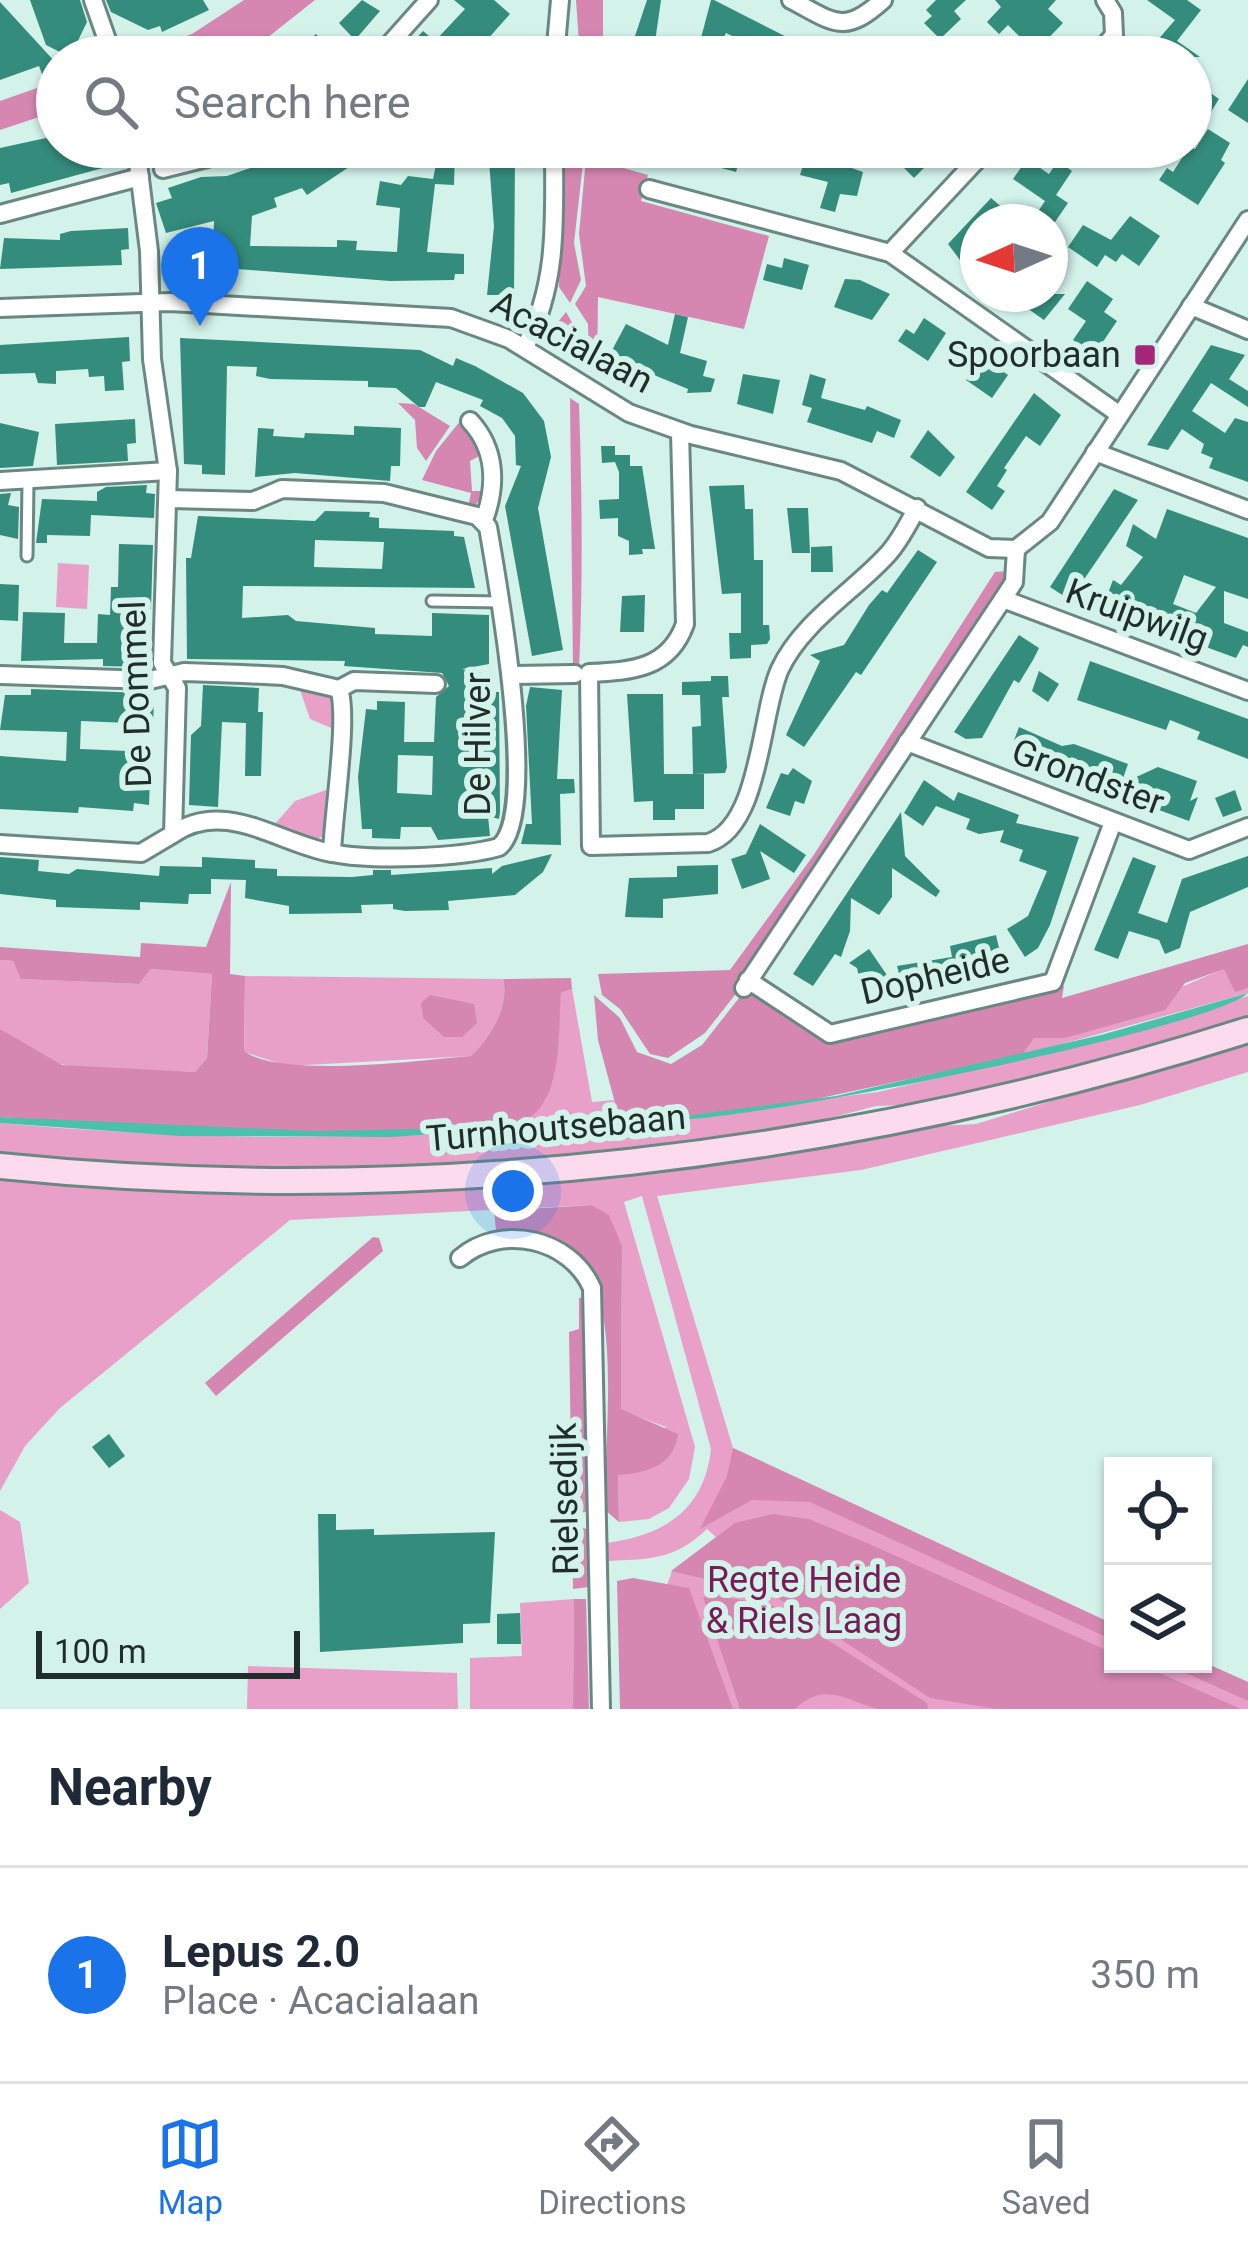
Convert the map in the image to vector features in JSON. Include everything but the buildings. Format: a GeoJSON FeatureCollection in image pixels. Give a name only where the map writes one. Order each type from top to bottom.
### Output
{"type":"FeatureCollection","features":[{"type":"Feature","properties":{"kind":"main road","name":"Turnhoutsebaan"},"geometry":{"type":"LineString","coordinates":[[0,1166],[163,1178],[370,1180],[648,1159],[938,1113],[1248,1030]]}},
{"type":"Feature","properties":{"kind":"street"},"geometry":{"type":"LineString","coordinates":[[93,0],[106,36]]}},
{"type":"Feature","properties":{"kind":"street"},"geometry":{"type":"LineString","coordinates":[[397,36],[429,0]]}},
{"type":"Feature","properties":{"kind":"street"},"geometry":{"type":"LineString","coordinates":[[556,36],[560,0]]}},
{"type":"Feature","properties":{"kind":"street"},"geometry":{"type":"LineString","coordinates":[[791,0],[842,25],[856,23],[883,0]]}},
{"type":"Feature","properties":{"kind":"street"},"geometry":{"type":"LineString","coordinates":[[1105,0],[1113,13],[1113,36]]}},
{"type":"Feature","properties":{"kind":"street","name":"De Dommel"},"geometry":{"type":"LineString","coordinates":[[0,844],[141,853],[173,833],[177,688],[162,663],[168,471],[139,168]]}},
{"type":"Feature","properties":{"kind":"street"},"geometry":{"type":"LineString","coordinates":[[163,169],[167,168]]}},
{"type":"Feature","properties":{"kind":"street"},"geometry":{"type":"LineString","coordinates":[[525,347],[549,292],[554,261],[554,168]]}},
{"type":"Feature","properties":{"kind":"street"},"geometry":{"type":"LineString","coordinates":[[890,253],[969,168]]}},
{"type":"Feature","properties":{"kind":"street"},"geometry":{"type":"LineString","coordinates":[[0,214],[140,177]]}},
{"type":"Feature","properties":{"kind":"street"},"geometry":{"type":"LineString","coordinates":[[649,189],[890,253],[1120,415]]}},
{"type":"Feature","properties":{"kind":"street"},"geometry":{"type":"LineString","coordinates":[[907,742],[1014,582],[1016,549],[1050,522],[1248,220]]}},
{"type":"Feature","properties":{"kind":"street","name":"Acacialaan"},"geometry":{"type":"LineString","coordinates":[[0,308],[149,302],[426,314],[463,321],[525,347],[603,400],[680,432],[821,464],[989,548],[1016,549]]}},
{"type":"Feature","properties":{"kind":"street"},"geometry":{"type":"LineString","coordinates":[[1191,306],[1248,330]]}},
{"type":"Feature","properties":{"kind":"street","name":"De Hilver"},"geometry":{"type":"LineString","coordinates":[[173,833],[200,822],[253,824],[332,854],[484,850],[505,843],[513,824],[513,675],[484,520],[492,490],[491,460],[470,422]]}},
{"type":"Feature","properties":{"kind":"street"},"geometry":{"type":"LineString","coordinates":[[513,675],[643,668],[665,656],[681,635],[687,606],[680,432]]}},
{"type":"Feature","properties":{"kind":"street"},"geometry":{"type":"LineString","coordinates":[[1095,452],[1248,510]]}},
{"type":"Feature","properties":{"kind":"street"},"geometry":{"type":"LineString","coordinates":[[0,481],[168,471]]}},
{"type":"Feature","properties":{"kind":"street"},"geometry":{"type":"LineString","coordinates":[[168,500],[253,501],[282,489],[384,493],[484,520]]}},
{"type":"Feature","properties":{"kind":"street"},"geometry":{"type":"LineString","coordinates":[[582,674],[591,846],[719,839],[731,829],[746,797],[773,688],[791,649],[886,556],[917,508]]}},
{"type":"Feature","properties":{"kind":"street","name":"Kruipwilg"},"geometry":{"type":"LineString","coordinates":[[1003,599],[1248,691]]}},
{"type":"Feature","properties":{"kind":"street"},"geometry":{"type":"LineString","coordinates":[[0,675],[150,680],[170,674],[283,676],[340,689],[354,681],[436,684]]}},
{"type":"Feature","properties":{"kind":"street"},"geometry":{"type":"LineString","coordinates":[[332,854],[336,767],[342,743],[340,689]]}},
{"type":"Feature","properties":{"kind":"street","name":"Grondster"},"geometry":{"type":"LineString","coordinates":[[907,742],[1189,850],[1248,827]]}},
{"type":"Feature","properties":{"kind":"street","name":"Dopheide"},"geometry":{"type":"LineString","coordinates":[[907,742],[746,984],[830,1034],[1053,982],[1113,822]]}},
{"type":"Feature","properties":{"kind":"street","name":"Rielsedijk"},"geometry":{"type":"LineString","coordinates":[[460,1258],[490,1240],[538,1243],[572,1258],[592,1288],[601,1709]]}},
{"type":"Feature","properties":{"kind":"lane"},"geometry":{"type":"LineString","coordinates":[[28,482],[28,556]]}},
{"type":"Feature","properties":{"kind":"lane"},"geometry":{"type":"LineString","coordinates":[[432,601],[502,602]]}},
{"type":"Feature","properties":{"kind":"green space"},"geometry":{"type":"Polygon","coordinates":[[[244,0],[315,0],[270,36],[186,36],[244,0]]]}},
{"type":"Feature","properties":{"kind":"green space"},"geometry":{"type":"Polygon","coordinates":[[[576,0],[603,0],[603,36],[579,36],[576,0]]]}},
{"type":"Feature","properties":{"kind":"green space"},"geometry":{"type":"Polygon","coordinates":[[[36,88],[36,118],[0,130],[0,101],[36,88]]]}},
{"type":"Feature","properties":{"kind":"green space"},"geometry":{"type":"Polygon","coordinates":[[[561,168],[582,168],[574,243],[581,280],[570,303],[559,287],[561,168]]]}},
{"type":"Feature","properties":{"kind":"green space"},"geometry":{"type":"Polygon","coordinates":[[[585,168],[624,168],[648,175],[641,201],[769,236],[744,329],[598,297],[597,375],[589,370],[588,324],[575,304],[586,286],[579,234],[585,168]]]}},
{"type":"Feature","properties":{"kind":"green space"},"geometry":{"type":"Polygon","coordinates":[[[566,312],[577,331],[577,360],[546,337],[566,312]]]}},
{"type":"Feature","properties":{"kind":"green space"},"geometry":{"type":"Polygon","coordinates":[[[570,398],[579,404],[579,670],[573,670],[570,398]]]}},
{"type":"Feature","properties":{"kind":"green space"},"geometry":{"type":"Polygon","coordinates":[[[398,403],[414,404],[450,426],[426,461],[417,448],[415,420],[398,403]]]}},
{"type":"Feature","properties":{"kind":"green space"},"geometry":{"type":"Polygon","coordinates":[[[461,420],[485,453],[470,461],[472,491],[486,491],[474,507],[468,507],[471,493],[422,480],[436,451],[461,420]]]}},
{"type":"Feature","properties":{"kind":"green space"},"geometry":{"type":"Polygon","coordinates":[[[58,563],[89,565],[87,609],[56,607],[58,563]]]}},
{"type":"Feature","properties":{"kind":"green space"},"geometry":{"type":"Polygon","coordinates":[[[1009,571],[741,975],[742,986],[705,1033],[668,1058],[650,1054],[620,1009],[602,995],[598,974],[730,970],[813,856],[995,572],[1009,571]]]}},
{"type":"Feature","properties":{"kind":"green space"},"geometry":{"type":"Polygon","coordinates":[[[298,684],[335,695],[336,730],[310,719],[298,684]]]}},
{"type":"Feature","properties":{"kind":"green space"},"geometry":{"type":"Polygon","coordinates":[[[329,789],[322,837],[310,841],[275,824],[295,801],[329,789]]]}},
{"type":"Feature","properties":{"kind":"green space"},"geometry":{"type":"Polygon","coordinates":[[[231,882],[230,974],[245,976],[244,1051],[262,1059],[319,1066],[471,1056],[497,1021],[504,1000],[503,979],[571,978],[572,989],[561,993],[557,1059],[542,1105],[532,1116],[500,1126],[442,1132],[279,1132],[0,1117],[0,1029],[62,1065],[195,1072],[207,1058],[212,974],[151,969],[139,984],[21,979],[13,961],[0,960],[0,947],[140,957],[141,943],[206,947],[231,882]]]}},
{"type":"Feature","properties":{"kind":"green space"},"geometry":{"type":"Polygon","coordinates":[[[1248,944],[1248,988],[1235,992],[1224,969],[1185,983],[1165,1010],[1065,1038],[1034,1038],[1022,1055],[802,1102],[621,1125],[598,1040],[594,995],[620,1018],[637,1052],[671,1064],[702,1045],[746,989],[828,1041],[1064,986],[1062,998],[1248,944]]]}},
{"type":"Feature","properties":{"kind":"green space"},"geometry":{"type":"Polygon","coordinates":[[[0,960],[13,961],[22,979],[139,984],[151,969],[212,974],[207,1058],[195,1072],[51,1062],[0,1029],[0,960]]]}},
{"type":"Feature","properties":{"kind":"green space"},"geometry":{"type":"Polygon","coordinates":[[[1225,968],[1235,991],[1248,988],[1248,993],[1022,1055],[1033,1038],[1065,1038],[1225,968]]]}},
{"type":"Feature","properties":{"kind":"green space"},"geometry":{"type":"Polygon","coordinates":[[[245,976],[503,979],[504,999],[497,1020],[471,1056],[288,1066],[244,1052],[245,976]]]}},
{"type":"Feature","properties":{"kind":"green space"},"geometry":{"type":"Polygon","coordinates":[[[572,989],[592,1102],[614,1100],[621,1125],[878,1092],[1070,1047],[1248,996],[1248,1019],[1068,1072],[929,1104],[876,1106],[776,1132],[629,1151],[329,1171],[0,1159],[0,1123],[284,1137],[569,1127],[518,1125],[546,1099],[561,993],[572,989]]]}},
{"type":"Feature","properties":{"kind":"green space"},"geometry":{"type":"Polygon","coordinates":[[[430,995],[474,1004],[477,1023],[462,1037],[444,1037],[423,1018],[421,1003],[430,995]]]}},
{"type":"Feature","properties":{"kind":"green space","name":"Regte Heide & Riels Laag"},"geometry":{"type":"Polygon","coordinates":[[[1248,1041],[1248,1072],[1140,1105],[861,1170],[657,1196],[733,1448],[1104,1620],[1104,1673],[1212,1673],[1212,1666],[1248,1682],[1248,1709],[622,1709],[672,1571],[716,1537],[707,1529],[671,1553],[606,1561],[606,1543],[661,1527],[689,1505],[707,1471],[711,1449],[642,1196],[624,1202],[695,1447],[689,1479],[669,1508],[649,1519],[619,1522],[618,1475],[666,1427],[621,1410],[622,1246],[591,1205],[290,1220],[60,1408],[25,1446],[0,1491],[0,1177],[145,1188],[741,1159],[920,1127],[976,1124],[1248,1041]]]}},
{"type":"Feature","properties":{"kind":"green space"},"geometry":{"type":"Polygon","coordinates":[[[591,1205],[609,1215],[622,1246],[621,1409],[678,1434],[665,1461],[618,1475],[619,1522],[606,1511],[608,1369],[599,1296],[586,1267],[567,1246],[542,1235],[496,1230],[494,1211],[591,1205]]]}},
{"type":"Feature","properties":{"kind":"green space"},"geometry":{"type":"Polygon","coordinates":[[[373,1237],[379,1238],[383,1251],[216,1396],[205,1383],[373,1237]]]}},
{"type":"Feature","properties":{"kind":"green space"},"geometry":{"type":"Polygon","coordinates":[[[585,1297],[587,1512],[572,1513],[569,1332],[579,1329],[579,1298],[585,1297]]]}},
{"type":"Feature","properties":{"kind":"green space"},"geometry":{"type":"Polygon","coordinates":[[[733,1448],[1104,1620],[1104,1636],[810,1502],[752,1500],[700,1529],[727,1476],[733,1448]]]}},
{"type":"Feature","properties":{"kind":"green space"},"geometry":{"type":"Polygon","coordinates":[[[0,1510],[20,1522],[29,1583],[0,1609],[0,1510]]]}},
{"type":"Feature","properties":{"kind":"green space","name":"Regte Heide & Riels Laag"},"geometry":{"type":"Polygon","coordinates":[[[773,1514],[809,1519],[1104,1649],[1104,1673],[1159,1673],[1241,1709],[997,1709],[930,1698],[773,1595],[671,1571],[735,1523],[773,1514]]]}},
{"type":"Feature","properties":{"kind":"green space"},"geometry":{"type":"Polygon","coordinates":[[[572,1525],[587,1529],[589,1587],[573,1589],[572,1525]]]}},
{"type":"Feature","properties":{"kind":"green space"},"geometry":{"type":"Polygon","coordinates":[[[633,1578],[689,1588],[733,1709],[620,1709],[617,1581],[633,1578]]]}},
{"type":"Feature","properties":{"kind":"green space"},"geometry":{"type":"Polygon","coordinates":[[[703,1597],[774,1606],[927,1703],[928,1709],[877,1709],[826,1694],[795,1709],[740,1709],[703,1597]]]}},
{"type":"Feature","properties":{"kind":"green space"},"geometry":{"type":"Polygon","coordinates":[[[574,1599],[573,1709],[470,1709],[470,1658],[522,1656],[520,1603],[574,1599]]]}},
{"type":"Feature","properties":{"kind":"green space"},"geometry":{"type":"Polygon","coordinates":[[[574,1599],[586,1599],[589,1709],[573,1709],[574,1599]]]}},
{"type":"Feature","properties":{"kind":"green space"},"geometry":{"type":"Polygon","coordinates":[[[248,1666],[457,1673],[458,1709],[247,1709],[248,1666]]]}},
{"type":"Feature","properties":{"kind":"green space"},"geometry":{"type":"Polygon","coordinates":[[[1212,1666],[1248,1682],[1248,1701],[1186,1673],[1212,1673],[1212,1666]]]}},
{"type":"Feature","properties":{"kind":"shaded area"},"geometry":{"type":"Polygon","coordinates":[[[1248,993],[1215,1009],[1149,1029],[962,1073],[769,1109],[654,1120],[836,1096],[1101,1035],[1248,993]]]}},
{"type":"Feature","properties":{"kind":"shaded area"},"geometry":{"type":"Polygon","coordinates":[[[0,1117],[315,1131],[572,1126],[390,1137],[180,1136],[0,1123],[0,1117]]]}},
{"type":"Feature","properties":{"kind":"place","name":"Lepus 2.0"},"geometry":{"type":"Point","coordinates":[200,326]}},
{"type":"Feature","properties":{"kind":"place","name":"Spoorbaan"},"geometry":{"type":"Point","coordinates":[1145,355]}}]}
